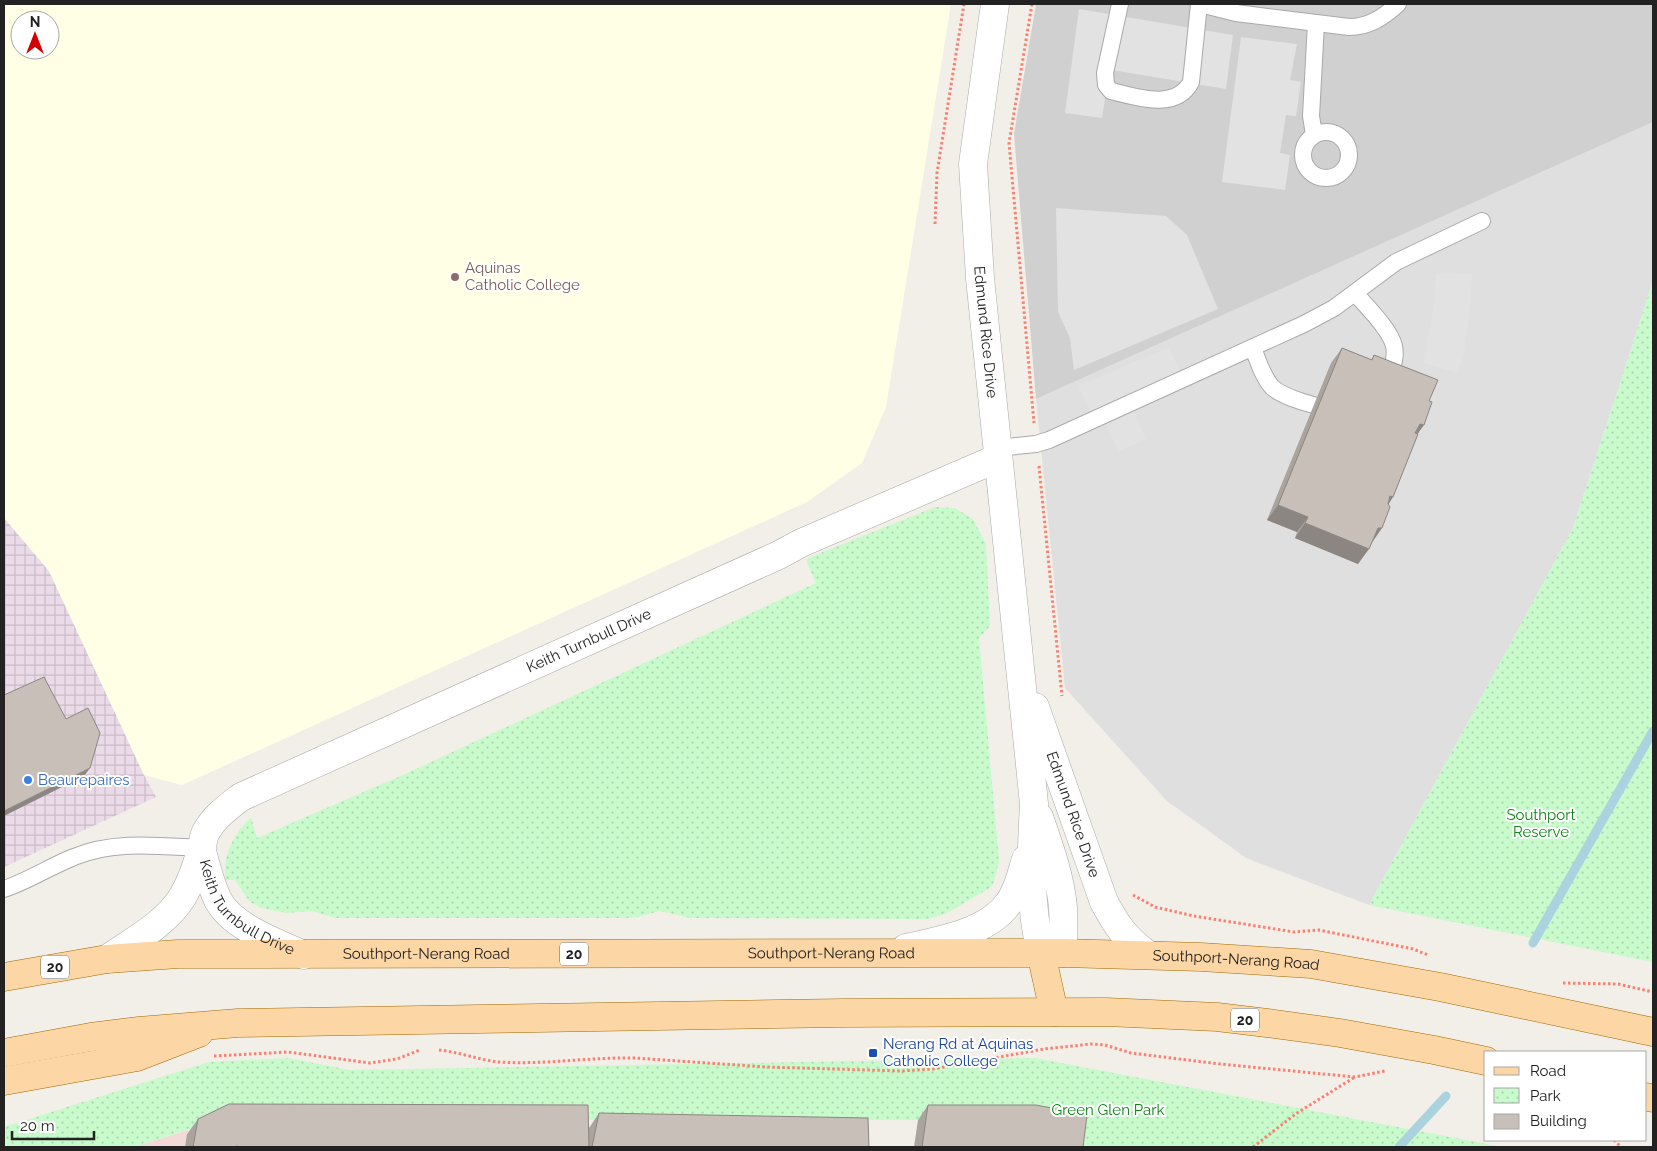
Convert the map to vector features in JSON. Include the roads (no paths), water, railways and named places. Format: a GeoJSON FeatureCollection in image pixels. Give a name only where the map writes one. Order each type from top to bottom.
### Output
{"type":"FeatureCollection","features":[{"type":"Feature","properties":{"kind":"main road"},"geometry":{"type":"LineString","coordinates":[[1052,953],[1054,1012]]}},
{"type":"Feature","properties":{"kind":"main road","name":"Southport-Nerang Road"},"geometry":{"type":"LineString","coordinates":[[4,977],[107,959],[178,954],[1147,954],[1311,964],[1440,987],[1653,1032]]}},
{"type":"Feature","properties":{"kind":"main road","name":"20"},"geometry":{"type":"LineString","coordinates":[[4,1053],[91,1037],[232,1023],[832,1013],[1115,1012],[1217,1017],[1340,1033],[1484,1061]]}},
{"type":"Feature","properties":{"kind":"main road"},"geometry":{"type":"LineString","coordinates":[[4,1082],[137,1058],[195,1035],[232,1023]]}},
{"type":"Feature","properties":{"kind":"street","name":"Edmund Rice Drive"},"geometry":{"type":"LineString","coordinates":[[880,953],[966,933],[997,916],[1008,905],[1017,887],[1027,856],[1033,816],[1020,660],[980,278],[973,164],[995,4]]}},
{"type":"Feature","properties":{"kind":"street","name":"Keith Turnbull Drive"},"geometry":{"type":"LineString","coordinates":[[107,959],[152,928],[175,906],[188,887],[204,836],[216,818],[241,797],[779,555],[801,543],[997,453]]}},
{"type":"Feature","properties":{"kind":"street","name":"Edmund Rice Drive"},"geometry":{"type":"LineString","coordinates":[[1020,660],[1104,902],[1118,928],[1132,943],[1147,954]]}},
{"type":"Feature","properties":{"kind":"street","name":"Edmund Rice Drive"},"geometry":{"type":"LineString","coordinates":[[1033,816],[1050,847],[1058,878],[1063,912],[1052,953]]}},
{"type":"Feature","properties":{"kind":"street","name":"Keith Turnbull Drive"},"geometry":{"type":"LineString","coordinates":[[201,848],[218,901],[229,914],[238,922],[265,938],[304,955]]}},
{"type":"Feature","properties":{"kind":"lane"},"geometry":{"type":"LineString","coordinates":[[1120,4],[1105,73],[1106,85],[1111,91],[1164,100],[1180,96],[1186,91],[1191,82],[1200,4],[1236,13],[1316,24],[1359,27],[1376,21],[1398,4]]}},
{"type":"Feature","properties":{"kind":"lane"},"geometry":{"type":"LineString","coordinates":[[1314,135],[1311,116],[1316,24]]}},
{"type":"Feature","properties":{"kind":"lane"},"geometry":{"type":"LineString","coordinates":[[997,453],[1049,440],[1325,314],[1396,262],[1482,221]]}},
{"type":"Feature","properties":{"kind":"lane"},"geometry":{"type":"LineString","coordinates":[[1355,293],[1383,326],[1395,348],[1391,372],[1377,399]]}},
{"type":"Feature","properties":{"kind":"lane"},"geometry":{"type":"LineString","coordinates":[[1252,348],[1264,374],[1275,389],[1313,405],[1336,410],[1353,411]]}},
{"type":"Feature","properties":{"kind":"lane"},"geometry":{"type":"LineString","coordinates":[[4,889],[76,856],[89,852],[131,846],[201,848]]}},
{"type":"Feature","properties":{"kind":"waterway"},"geometry":{"type":"LineString","coordinates":[[1533,943],[1653,731]]}},
{"type":"Feature","properties":{"kind":"waterway"},"geometry":{"type":"LineString","coordinates":[[1399,1147],[1446,1096]]}},
{"type":"Feature","properties":{"kind":"place","name":"Aquinas Catholic College"},"geometry":{"type":"Point","coordinates":[455,277]}},
{"type":"Feature","properties":{"kind":"place","name":"Beaurepaires"},"geometry":{"type":"Point","coordinates":[28,780]}},
{"type":"Feature","properties":{"kind":"place","name":"Nerang Rd at Aquinas Catholic College"},"geometry":{"type":"Point","coordinates":[873,1053]}},
{"type":"Feature","properties":{"kind":"park label","name":"Southport Reserve"},"geometry":{"type":"Point","coordinates":[1541,824]}},
{"type":"Feature","properties":{"kind":"park label","name":"Green Glen Park"},"geometry":{"type":"Point","coordinates":[1108,1110]}}]}
